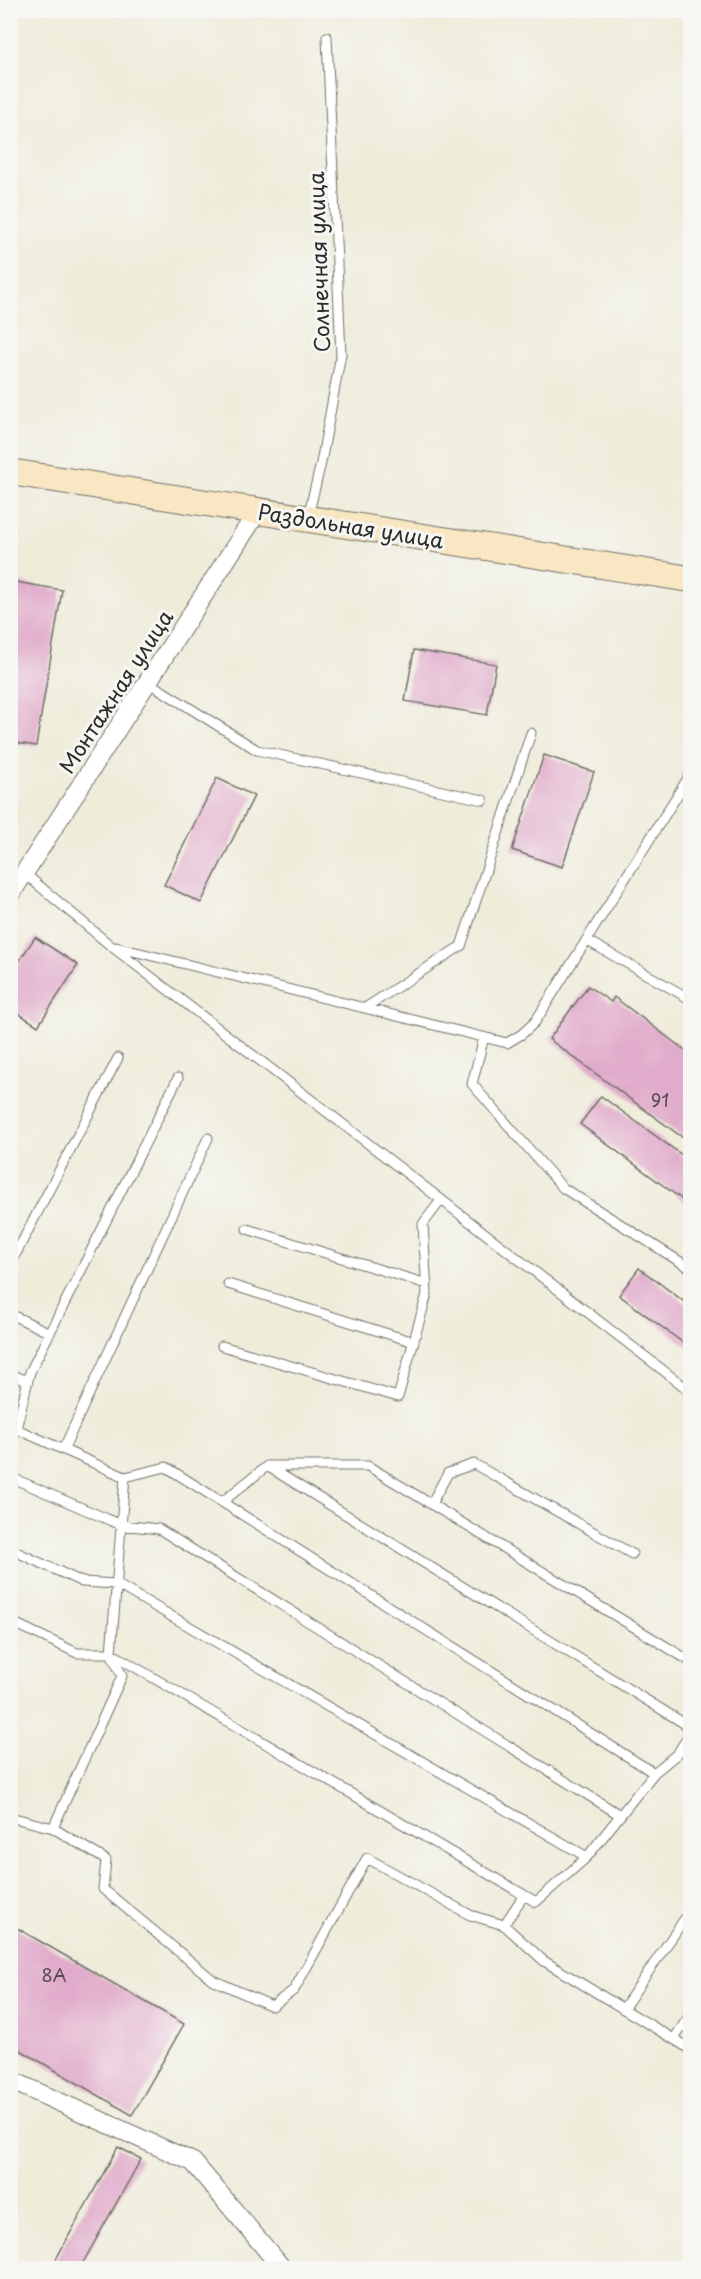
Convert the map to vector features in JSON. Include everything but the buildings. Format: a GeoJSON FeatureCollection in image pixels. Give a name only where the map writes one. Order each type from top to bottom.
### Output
{"type":"FeatureCollection","features":[{"type":"Feature","properties":{"kind":"main road","name":"Раздольная улица"},"geometry":{"type":"LineString","coordinates":[[10,472],[690,579]]}},
{"type":"Feature","properties":{"kind":"street","name":"Монтажная улица"},"geometry":{"type":"LineString","coordinates":[[10,895],[258,511]]}},
{"type":"Feature","properties":{"kind":"street"},"geometry":{"type":"LineString","coordinates":[[10,2080],[193,2162],[282,2268]]}},
{"type":"Feature","properties":{"kind":"lane","name":"Солнечная улица"},"geometry":{"type":"LineString","coordinates":[[308,519],[341,354],[327,37]]}},
{"type":"Feature","properties":{"kind":"lane"},"geometry":{"type":"LineString","coordinates":[[148,682],[257,750],[483,800]]}},
{"type":"Feature","properties":{"kind":"lane"},"geometry":{"type":"LineString","coordinates":[[365,1008],[461,946],[531,734]]}},
{"type":"Feature","properties":{"kind":"lane"},"geometry":{"type":"LineString","coordinates":[[111,946],[507,1043],[522,1034],[535,1022],[690,775]]}},
{"type":"Feature","properties":{"kind":"lane"},"geometry":{"type":"LineString","coordinates":[[24,873],[111,946],[690,1391]]}},
{"type":"Feature","properties":{"kind":"lane"},"geometry":{"type":"LineString","coordinates":[[586,940],[690,999]]}},
{"type":"Feature","properties":{"kind":"lane"},"geometry":{"type":"LineString","coordinates":[[484,1037],[472,1084],[563,1188],[690,1268]]}},
{"type":"Feature","properties":{"kind":"lane"},"geometry":{"type":"LineString","coordinates":[[10,1265],[118,1058]]}},
{"type":"Feature","properties":{"kind":"lane"},"geometry":{"type":"LineString","coordinates":[[178,1078],[50,1332],[27,1381],[13,1427],[124,1477],[166,1467],[654,1773]]}},
{"type":"Feature","properties":{"kind":"lane"},"geometry":{"type":"LineString","coordinates":[[63,1450],[208,1138]]}},
{"type":"Feature","properties":{"kind":"lane"},"geometry":{"type":"LineString","coordinates":[[222,1346],[398,1397],[427,1294],[423,1224],[441,1200]]}},
{"type":"Feature","properties":{"kind":"lane"},"geometry":{"type":"LineString","coordinates":[[248,1229],[427,1284]]}},
{"type":"Feature","properties":{"kind":"lane"},"geometry":{"type":"LineString","coordinates":[[228,1284],[414,1342]]}},
{"type":"Feature","properties":{"kind":"lane"},"geometry":{"type":"LineString","coordinates":[[10,1314],[50,1332]]}},
{"type":"Feature","properties":{"kind":"lane"},"geometry":{"type":"LineString","coordinates":[[10,1374],[27,1381]]}},
{"type":"Feature","properties":{"kind":"lane"},"geometry":{"type":"LineString","coordinates":[[431,1504],[448,1473],[474,1464],[632,1554]]}},
{"type":"Feature","properties":{"kind":"lane"},"geometry":{"type":"LineString","coordinates":[[222,1502],[267,1466],[368,1466],[690,1661]]}},
{"type":"Feature","properties":{"kind":"lane"},"geometry":{"type":"LineString","coordinates":[[267,1466],[690,1727]]}},
{"type":"Feature","properties":{"kind":"lane"},"geometry":{"type":"LineString","coordinates":[[10,1477],[121,1525],[159,1529],[620,1815]]}},
{"type":"Feature","properties":{"kind":"lane"},"geometry":{"type":"LineString","coordinates":[[53,1828],[122,1676],[111,1653],[124,1477]]}},
{"type":"Feature","properties":{"kind":"lane"},"geometry":{"type":"LineString","coordinates":[[10,1550],[82,1582],[116,1584],[587,1857]]}},
{"type":"Feature","properties":{"kind":"lane"},"geometry":{"type":"LineString","coordinates":[[10,1621],[77,1653],[111,1653],[536,1902],[587,1857],[654,1773],[678,1753],[690,1733]]}},
{"type":"Feature","properties":{"kind":"lane"},"geometry":{"type":"LineString","coordinates":[[10,1817],[53,1828],[106,1860],[104,1889],[213,1980],[272,2006],[294,1990],[367,1858],[470,1915],[504,1925],[544,1961],[690,2049]]}},
{"type":"Feature","properties":{"kind":"lane"},"geometry":{"type":"LineString","coordinates":[[504,1925],[524,1895]]}},
{"type":"Feature","properties":{"kind":"lane"},"geometry":{"type":"LineString","coordinates":[[623,2009],[690,1911]]}},
{"type":"Feature","properties":{"kind":"lane"},"geometry":{"type":"LineString","coordinates":[[674,2039],[690,2015]]}}]}
